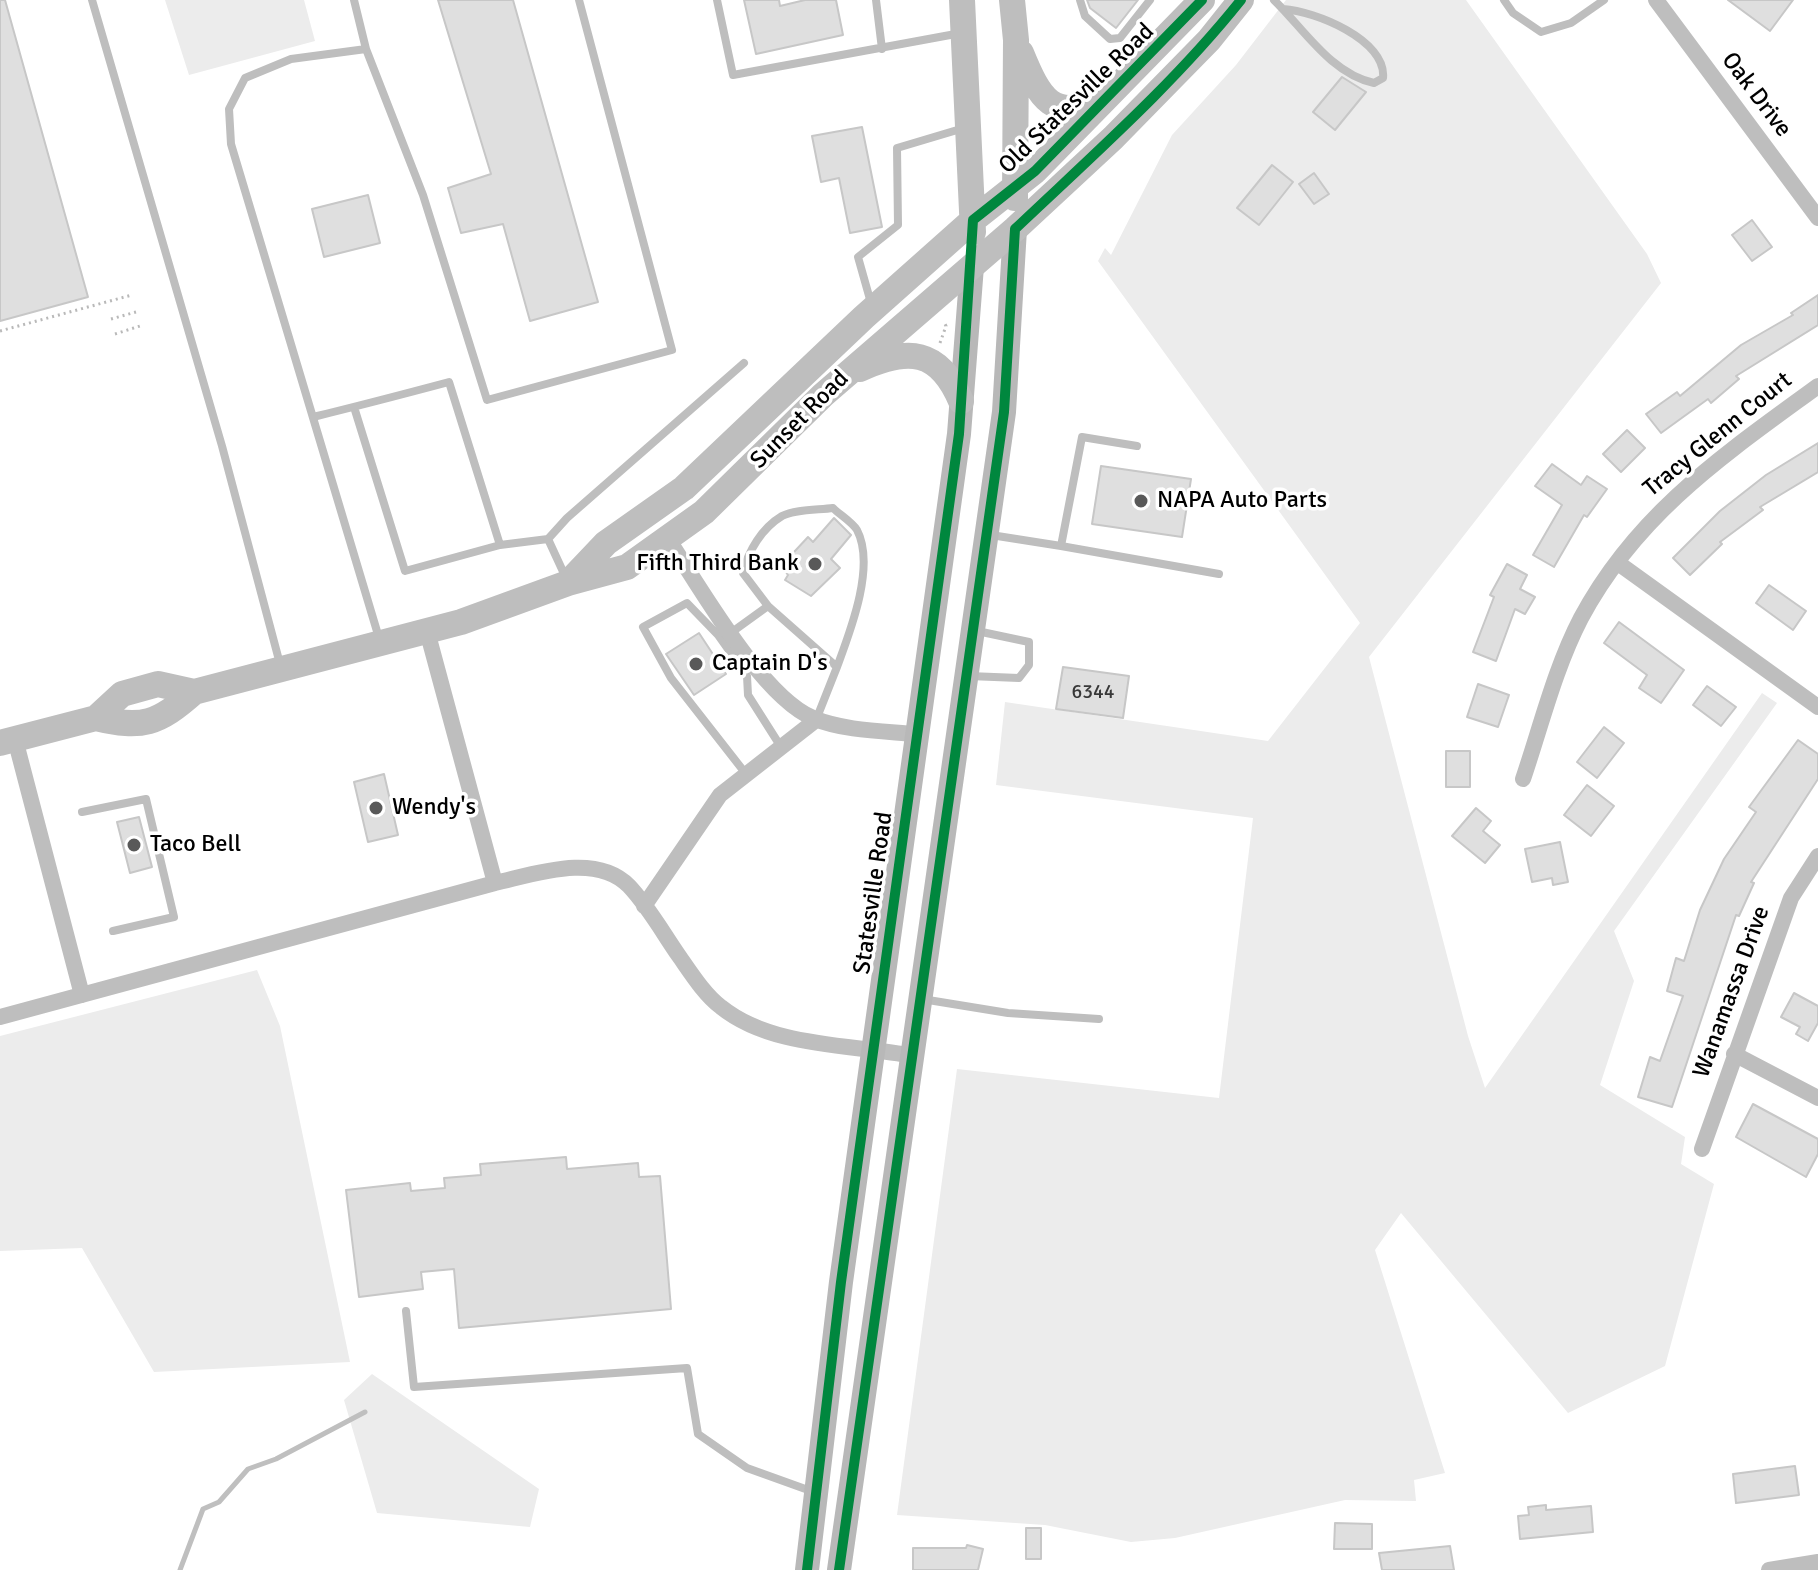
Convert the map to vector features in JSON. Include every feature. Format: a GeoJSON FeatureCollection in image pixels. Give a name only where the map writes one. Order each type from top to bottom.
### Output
{"type":"FeatureCollection","features":[{"type":"Feature","properties":{"kind":"main road","name":"Statesville Road"},"geometry":{"type":"LineString","coordinates":[[807,1570],[873,1049],[961,401],[973,220],[962,0]]}},
{"type":"Feature","properties":{"kind":"main road"},"geometry":{"type":"LineString","coordinates":[[839,1570],[1004,412],[1015,229],[1016,40],[1012,0]]}},
{"type":"Feature","properties":{"kind":"main road","name":"Old Statesville Road"},"geometry":{"type":"LineString","coordinates":[[973,220],[1015,189],[1202,0]]}},
{"type":"Feature","properties":{"kind":"main road","name":"Old Statesville Road"},"geometry":{"type":"LineString","coordinates":[[1015,229],[1124,127],[1209,40],[1241,0]]}},
{"type":"Feature","properties":{"kind":"main road"},"geometry":{"type":"LineString","coordinates":[[1016,40],[1043,98],[1054,106],[1086,107],[1117,89]]}},
{"type":"Feature","properties":{"kind":"main road","name":"Sunset Road"},"geometry":{"type":"LineString","coordinates":[[568,583],[606,543],[684,488],[872,310],[973,220]]}},
{"type":"Feature","properties":{"kind":"main road","name":"Sunset Road"},"geometry":{"type":"LineString","coordinates":[[7,741],[96,718],[130,726],[167,717],[194,692],[493,612],[568,583],[627,567],[668,539],[745,475],[845,375],[1015,229]]}},
{"type":"Feature","properties":{"kind":"main road"},"geometry":{"type":"LineString","coordinates":[[845,375],[880,359],[919,355],[947,371],[961,401]]}},
{"type":"Feature","properties":{"kind":"street","name":"Oak Drive"},"geometry":{"type":"LineString","coordinates":[[1656,0],[1818,218]]}},
{"type":"Feature","properties":{"kind":"street","name":"Tracy Glenn Court"},"geometry":{"type":"LineString","coordinates":[[1523,779],[1580,620],[1618,563],[1656,513],[1683,487],[1818,386]]}},
{"type":"Feature","properties":{"kind":"street"},"geometry":{"type":"LineString","coordinates":[[668,539],[778,694],[796,710],[816,720],[916,734]]}},
{"type":"Feature","properties":{"kind":"street"},"geometry":{"type":"LineString","coordinates":[[1618,563],[1818,707]]}},
{"type":"Feature","properties":{"kind":"street"},"geometry":{"type":"LineString","coordinates":[[427,631],[495,883]]}},
{"type":"Feature","properties":{"kind":"street"},"geometry":{"type":"LineString","coordinates":[[644,906],[720,795],[816,720]]}},
{"type":"Feature","properties":{"kind":"street"},"geometry":{"type":"LineString","coordinates":[[7,741],[82,995]]}},
{"type":"Feature","properties":{"kind":"street","name":"Wanamassa Drive"},"geometry":{"type":"LineString","coordinates":[[1702,1149],[1791,898],[1818,856]]}},
{"type":"Feature","properties":{"kind":"street"},"geometry":{"type":"LineString","coordinates":[[0,1017],[495,883],[546,871],[585,868],[608,873],[629,885],[693,976],[720,1007],[752,1026],[792,1037],[913,1056]]}},
{"type":"Feature","properties":{"kind":"street"},"geometry":{"type":"LineString","coordinates":[[1734,1054],[1818,1098]]}},
{"type":"Feature","properties":{"kind":"street"},"geometry":{"type":"LineString","coordinates":[[1769,1570],[1818,1562]]}},
{"type":"Feature","properties":{"kind":"lane"},"geometry":{"type":"LineString","coordinates":[[92,0],[218,432],[281,669]]}},
{"type":"Feature","properties":{"kind":"lane"},"geometry":{"type":"LineString","coordinates":[[354,0],[366,49],[423,195],[487,400],[672,350],[579,0]]}},
{"type":"Feature","properties":{"kind":"lane"},"geometry":{"type":"LineString","coordinates":[[717,0],[733,75],[966,32]]}},
{"type":"Feature","properties":{"kind":"lane"},"geometry":{"type":"LineString","coordinates":[[876,0],[882,49]]}},
{"type":"Feature","properties":{"kind":"lane"},"geometry":{"type":"LineString","coordinates":[[1080,0],[1085,16],[1110,39],[1120,38],[1150,0]]}},
{"type":"Feature","properties":{"kind":"lane"},"geometry":{"type":"LineString","coordinates":[[1274,0],[1316,47],[1336,62],[1367,81],[1374,83],[1383,78],[1381,58],[1364,42],[1316,16],[1283,9]]}},
{"type":"Feature","properties":{"kind":"lane"},"geometry":{"type":"LineString","coordinates":[[1504,0],[1513,13],[1541,32],[1571,23],[1604,0]]}},
{"type":"Feature","properties":{"kind":"lane"},"geometry":{"type":"LineString","coordinates":[[366,49],[291,59],[245,78],[229,109],[231,144],[381,643]]}},
{"type":"Feature","properties":{"kind":"lane"},"geometry":{"type":"LineString","coordinates":[[872,310],[858,257],[898,225],[897,148],[969,127]]}},
{"type":"Feature","properties":{"kind":"lane"},"geometry":{"type":"LineString","coordinates":[[354,407],[405,571],[500,545],[548,539],[567,518],[744,363]]}},
{"type":"Feature","properties":{"kind":"lane"},"geometry":{"type":"LineString","coordinates":[[313,417],[449,382],[500,545]]}},
{"type":"Feature","properties":{"kind":"lane"},"geometry":{"type":"LineString","coordinates":[[1061,546],[1082,437],[1137,446]]}},
{"type":"Feature","properties":{"kind":"lane"},"geometry":{"type":"LineString","coordinates":[[816,720],[837,667],[857,607],[864,554],[856,529],[833,508],[783,515],[748,554],[743,573],[768,606],[837,667]]}},
{"type":"Feature","properties":{"kind":"lane"},"geometry":{"type":"LineString","coordinates":[[986,534],[1219,574]]}},
{"type":"Feature","properties":{"kind":"lane"},"geometry":{"type":"LineString","coordinates":[[548,539],[568,583]]}},
{"type":"Feature","properties":{"kind":"lane"},"geometry":{"type":"LineString","coordinates":[[746,774],[708,721],[671,678],[643,627],[687,603],[718,635],[747,676],[748,695],[781,747]]}},
{"type":"Feature","properties":{"kind":"lane"},"geometry":{"type":"LineString","coordinates":[[732,632],[768,606]]}},
{"type":"Feature","properties":{"kind":"lane"},"geometry":{"type":"LineString","coordinates":[[966,676],[1019,678],[1029,665],[1029,642],[972,630]]}},
{"type":"Feature","properties":{"kind":"lane"},"geometry":{"type":"LineString","coordinates":[[82,812],[146,799],[174,917],[113,931]]}},
{"type":"Feature","properties":{"kind":"lane"},"geometry":{"type":"LineString","coordinates":[[921,999],[1008,1013],[1099,1019]]}},
{"type":"Feature","properties":{"kind":"lane"},"geometry":{"type":"LineString","coordinates":[[406,1311],[414,1387],[687,1368],[698,1434],[747,1468],[816,1492]]}},
{"type":"Feature","properties":{"kind":"path"},"geometry":{"type":"LineString","coordinates":[[0,331],[132,295]]}},
{"type":"Feature","properties":{"kind":"path"},"geometry":{"type":"LineString","coordinates":[[111,319],[136,312]]}},
{"type":"Feature","properties":{"kind":"path"},"geometry":{"type":"LineString","coordinates":[[936,354],[946,326],[944,322]]}},
{"type":"Feature","properties":{"kind":"path"},"geometry":{"type":"LineString","coordinates":[[115,334],[140,326]]}},
{"type":"Feature","properties":{"kind":"shaded area"},"geometry":{"type":"Polygon","coordinates":[[[165,0],[304,0],[315,41],[189,75],[165,0]]]}},
{"type":"Feature","properties":{"kind":"shaded area"},"geometry":{"type":"Polygon","coordinates":[[[1286,0],[1466,0],[1647,254],[1661,283],[1369,657],[1468,1036],[1485,1088],[1762,693],[1777,703],[1614,931],[1634,981],[1600,1085],[1685,1137],[1681,1164],[1714,1184],[1665,1366],[1568,1413],[1401,1213],[1375,1250],[1445,1473],[1414,1480],[1416,1501],[1345,1500],[1175,1538],[1131,1542],[1045,1525],[897,1515],[957,1069],[1219,1098],[1253,818],[996,785],[1005,702],[1268,741],[1360,623],[1098,261],[1105,248],[1111,255],[1172,135],[1236,65],[1286,0]]]}},
{"type":"Feature","properties":{"kind":"shaded area"},"geometry":{"type":"Polygon","coordinates":[[[257,970],[280,1026],[350,1362],[154,1372],[82,1248],[0,1251],[0,1036],[257,970]]]}},
{"type":"Feature","properties":{"kind":"shaded area"},"geometry":{"type":"Polygon","coordinates":[[[372,1374],[539,1489],[530,1527],[377,1513],[344,1400],[372,1374]]]}},
{"type":"Feature","properties":{"kind":"building"},"geometry":{"type":"Polygon","coordinates":[[[0,0],[5,0],[88,297],[0,321],[0,0]]]}},
{"type":"Feature","properties":{"kind":"building"},"geometry":{"type":"Polygon","coordinates":[[[438,0],[513,0],[598,302],[530,321],[503,224],[461,233],[448,188],[491,174],[438,0]]]}},
{"type":"Feature","properties":{"kind":"building"},"geometry":{"type":"Polygon","coordinates":[[[744,0],[779,0],[780,6],[805,0],[836,0],[843,35],[756,54],[744,0]]]}},
{"type":"Feature","properties":{"kind":"building"},"geometry":{"type":"Polygon","coordinates":[[[1087,0],[1138,0],[1116,28],[1090,8],[1087,0]]]}},
{"type":"Feature","properties":{"kind":"building"},"geometry":{"type":"Polygon","coordinates":[[[1728,0],[1793,0],[1770,31],[1728,0]]]}},
{"type":"Feature","properties":{"kind":"building"},"geometry":{"type":"Polygon","coordinates":[[[1342,77],[1366,92],[1335,130],[1313,112],[1342,77]]]}},
{"type":"Feature","properties":{"kind":"building"},"geometry":{"type":"Polygon","coordinates":[[[862,127],[882,227],[850,233],[839,178],[821,182],[812,136],[862,127]]]}},
{"type":"Feature","properties":{"kind":"building"},"geometry":{"type":"Polygon","coordinates":[[[1272,165],[1293,182],[1259,225],[1237,208],[1272,165]]]}},
{"type":"Feature","properties":{"kind":"building"},"geometry":{"type":"Polygon","coordinates":[[[1314,173],[1329,194],[1314,204],[1299,184],[1314,173]]]}},
{"type":"Feature","properties":{"kind":"building"},"geometry":{"type":"Polygon","coordinates":[[[368,195],[380,243],[324,257],[312,209],[368,195]]]}},
{"type":"Feature","properties":{"kind":"building"},"geometry":{"type":"Polygon","coordinates":[[[1752,220],[1772,247],[1752,261],[1732,235],[1752,220]]]}},
{"type":"Feature","properties":{"kind":"building"},"geometry":{"type":"Polygon","coordinates":[[[1818,295],[1818,325],[1736,376],[1739,379],[1711,403],[1708,399],[1661,433],[1646,414],[1677,392],[1680,396],[1741,345],[1793,315],[1791,313],[1818,295]]]}},
{"type":"Feature","properties":{"kind":"building"},"geometry":{"type":"Polygon","coordinates":[[[1627,430],[1645,448],[1621,472],[1603,454],[1627,430]]]}},
{"type":"Feature","properties":{"kind":"building"},"geometry":{"type":"Polygon","coordinates":[[[1818,443],[1818,472],[1760,507],[1763,510],[1720,542],[1722,544],[1690,575],[1673,558],[1720,511],[1766,475],[1818,443]]]}},
{"type":"Feature","properties":{"kind":"building"},"geometry":{"type":"Polygon","coordinates":[[[1552,464],[1581,485],[1587,476],[1607,489],[1587,517],[1584,515],[1554,567],[1533,555],[1562,505],[1535,486],[1552,464]]]}},
{"type":"Feature","properties":{"kind":"building","name":"NAPA Auto Parts"},"geometry":{"type":"Polygon","coordinates":[[[1101,466],[1191,479],[1182,537],[1092,524],[1101,466]]]}},
{"type":"Feature","properties":{"kind":"building"},"geometry":{"type":"Polygon","coordinates":[[[834,518],[851,535],[831,559],[840,568],[811,596],[785,580],[788,575],[781,566],[808,537],[813,542],[834,518]]]}},
{"type":"Feature","properties":{"kind":"building"},"geometry":{"type":"Polygon","coordinates":[[[1507,564],[1527,575],[1520,589],[1535,597],[1525,614],[1515,609],[1496,661],[1473,652],[1494,597],[1490,595],[1507,564]]]}},
{"type":"Feature","properties":{"kind":"building"},"geometry":{"type":"Polygon","coordinates":[[[1769,585],[1806,611],[1793,630],[1756,603],[1769,585]]]}},
{"type":"Feature","properties":{"kind":"building"},"geometry":{"type":"Polygon","coordinates":[[[1619,622],[1684,670],[1661,703],[1639,688],[1647,675],[1604,643],[1619,622]]]}},
{"type":"Feature","properties":{"kind":"building","name":"Captain D's"},"geometry":{"type":"Polygon","coordinates":[[[699,633],[726,674],[694,695],[666,654],[699,633]]]}},
{"type":"Feature","properties":{"kind":"building"},"geometry":{"type":"Polygon","coordinates":[[[1063,667],[1129,676],[1123,718],[1056,709],[1063,667]]]}},
{"type":"Feature","properties":{"kind":"building"},"geometry":{"type":"Polygon","coordinates":[[[1478,684],[1509,695],[1498,727],[1467,717],[1478,684]]]}},
{"type":"Feature","properties":{"kind":"building"},"geometry":{"type":"Polygon","coordinates":[[[1707,686],[1736,707],[1721,726],[1693,705],[1707,686]]]}},
{"type":"Feature","properties":{"kind":"building"},"geometry":{"type":"Polygon","coordinates":[[[1604,727],[1624,743],[1597,778],[1577,762],[1604,727]]]}},
{"type":"Feature","properties":{"kind":"building"},"geometry":{"type":"Polygon","coordinates":[[[1798,740],[1818,754],[1818,779],[1751,882],[1754,883],[1739,916],[1736,915],[1672,1107],[1638,1097],[1650,1057],[1660,1061],[1683,996],[1667,991],[1676,958],[1684,961],[1700,910],[1724,859],[1756,812],[1749,807],[1798,740]]]}},
{"type":"Feature","properties":{"kind":"building"},"geometry":{"type":"Polygon","coordinates":[[[1446,751],[1470,751],[1470,787],[1446,787],[1446,751]]]}},
{"type":"Feature","properties":{"kind":"building","name":"Wendy's"},"geometry":{"type":"Polygon","coordinates":[[[384,774],[398,835],[368,842],[354,782],[384,774]]]}},
{"type":"Feature","properties":{"kind":"building"},"geometry":{"type":"Polygon","coordinates":[[[1587,785],[1614,806],[1591,836],[1564,815],[1587,785]]]}},
{"type":"Feature","properties":{"kind":"building"},"geometry":{"type":"Polygon","coordinates":[[[1476,808],[1491,821],[1483,831],[1500,845],[1485,863],[1452,836],[1476,808]]]}},
{"type":"Feature","properties":{"kind":"building","name":"Taco Bell"},"geometry":{"type":"Polygon","coordinates":[[[139,817],[152,867],[130,873],[117,822],[139,817]]]}},
{"type":"Feature","properties":{"kind":"building"},"geometry":{"type":"Polygon","coordinates":[[[1560,842],[1568,882],[1553,885],[1552,878],[1532,882],[1525,849],[1560,842]]]}},
{"type":"Feature","properties":{"kind":"building"},"geometry":{"type":"Polygon","coordinates":[[[1794,993],[1818,1006],[1818,1023],[1808,1041],[1796,1034],[1800,1027],[1781,1017],[1794,993]]]}},
{"type":"Feature","properties":{"kind":"building"},"geometry":{"type":"Polygon","coordinates":[[[1753,1104],[1818,1139],[1818,1154],[1806,1177],[1736,1137],[1753,1104]]]}},
{"type":"Feature","properties":{"kind":"building"},"geometry":{"type":"Polygon","coordinates":[[[566,1157],[567,1169],[638,1163],[639,1177],[660,1176],[671,1309],[459,1328],[454,1269],[421,1272],[423,1289],[359,1297],[346,1190],[410,1183],[411,1191],[445,1188],[444,1178],[481,1175],[480,1164],[566,1157]]]}},
{"type":"Feature","properties":{"kind":"building"},"geometry":{"type":"Polygon","coordinates":[[[1795,1466],[1799,1495],[1736,1503],[1733,1474],[1795,1466]]]}},
{"type":"Feature","properties":{"kind":"building"},"geometry":{"type":"Polygon","coordinates":[[[1546,1505],[1546,1510],[1591,1506],[1593,1532],[1520,1539],[1518,1516],[1529,1515],[1528,1507],[1546,1505]]]}},
{"type":"Feature","properties":{"kind":"building"},"geometry":{"type":"Polygon","coordinates":[[[1335,1523],[1372,1524],[1372,1549],[1334,1549],[1335,1523]]]}},
{"type":"Feature","properties":{"kind":"building"},"geometry":{"type":"Polygon","coordinates":[[[1026,1528],[1041,1528],[1041,1559],[1026,1559],[1026,1528]]]}},
{"type":"Feature","properties":{"kind":"building"},"geometry":{"type":"Polygon","coordinates":[[[967,1545],[983,1549],[978,1570],[913,1570],[913,1548],[966,1548],[967,1545]]]}},
{"type":"Feature","properties":{"kind":"building"},"geometry":{"type":"Polygon","coordinates":[[[1450,1546],[1454,1570],[1382,1570],[1379,1553],[1450,1546]]]}},
{"type":"Feature","properties":{"kind":"waterway"},"geometry":{"type":"LineString","coordinates":[[180,1570],[203,1509],[219,1502],[248,1469],[276,1459],[365,1412]]}},
{"type":"Feature","properties":{"kind":"cycle path"},"geometry":{"type":"LineString","coordinates":[[807,1570],[841,1282],[959,434],[973,220],[1035,171],[1202,0]]}},
{"type":"Feature","properties":{"kind":"cycle path"},"geometry":{"type":"LineString","coordinates":[[839,1570],[1004,412],[1015,229],[1161,90],[1241,0]]}},
{"type":"Feature","properties":{"kind":"place","name":"NAPA Auto Parts"},"geometry":{"type":"Point","coordinates":[1141,501]}},
{"type":"Feature","properties":{"kind":"place","name":"Fifth Third Bank"},"geometry":{"type":"Point","coordinates":[815,564]}},
{"type":"Feature","properties":{"kind":"place","name":"Captain D's"},"geometry":{"type":"Point","coordinates":[696,664]}},
{"type":"Feature","properties":{"kind":"place","name":"Wendy's"},"geometry":{"type":"Point","coordinates":[376,808]}},
{"type":"Feature","properties":{"kind":"place","name":"Taco Bell"},"geometry":{"type":"Point","coordinates":[134,845]}}]}
